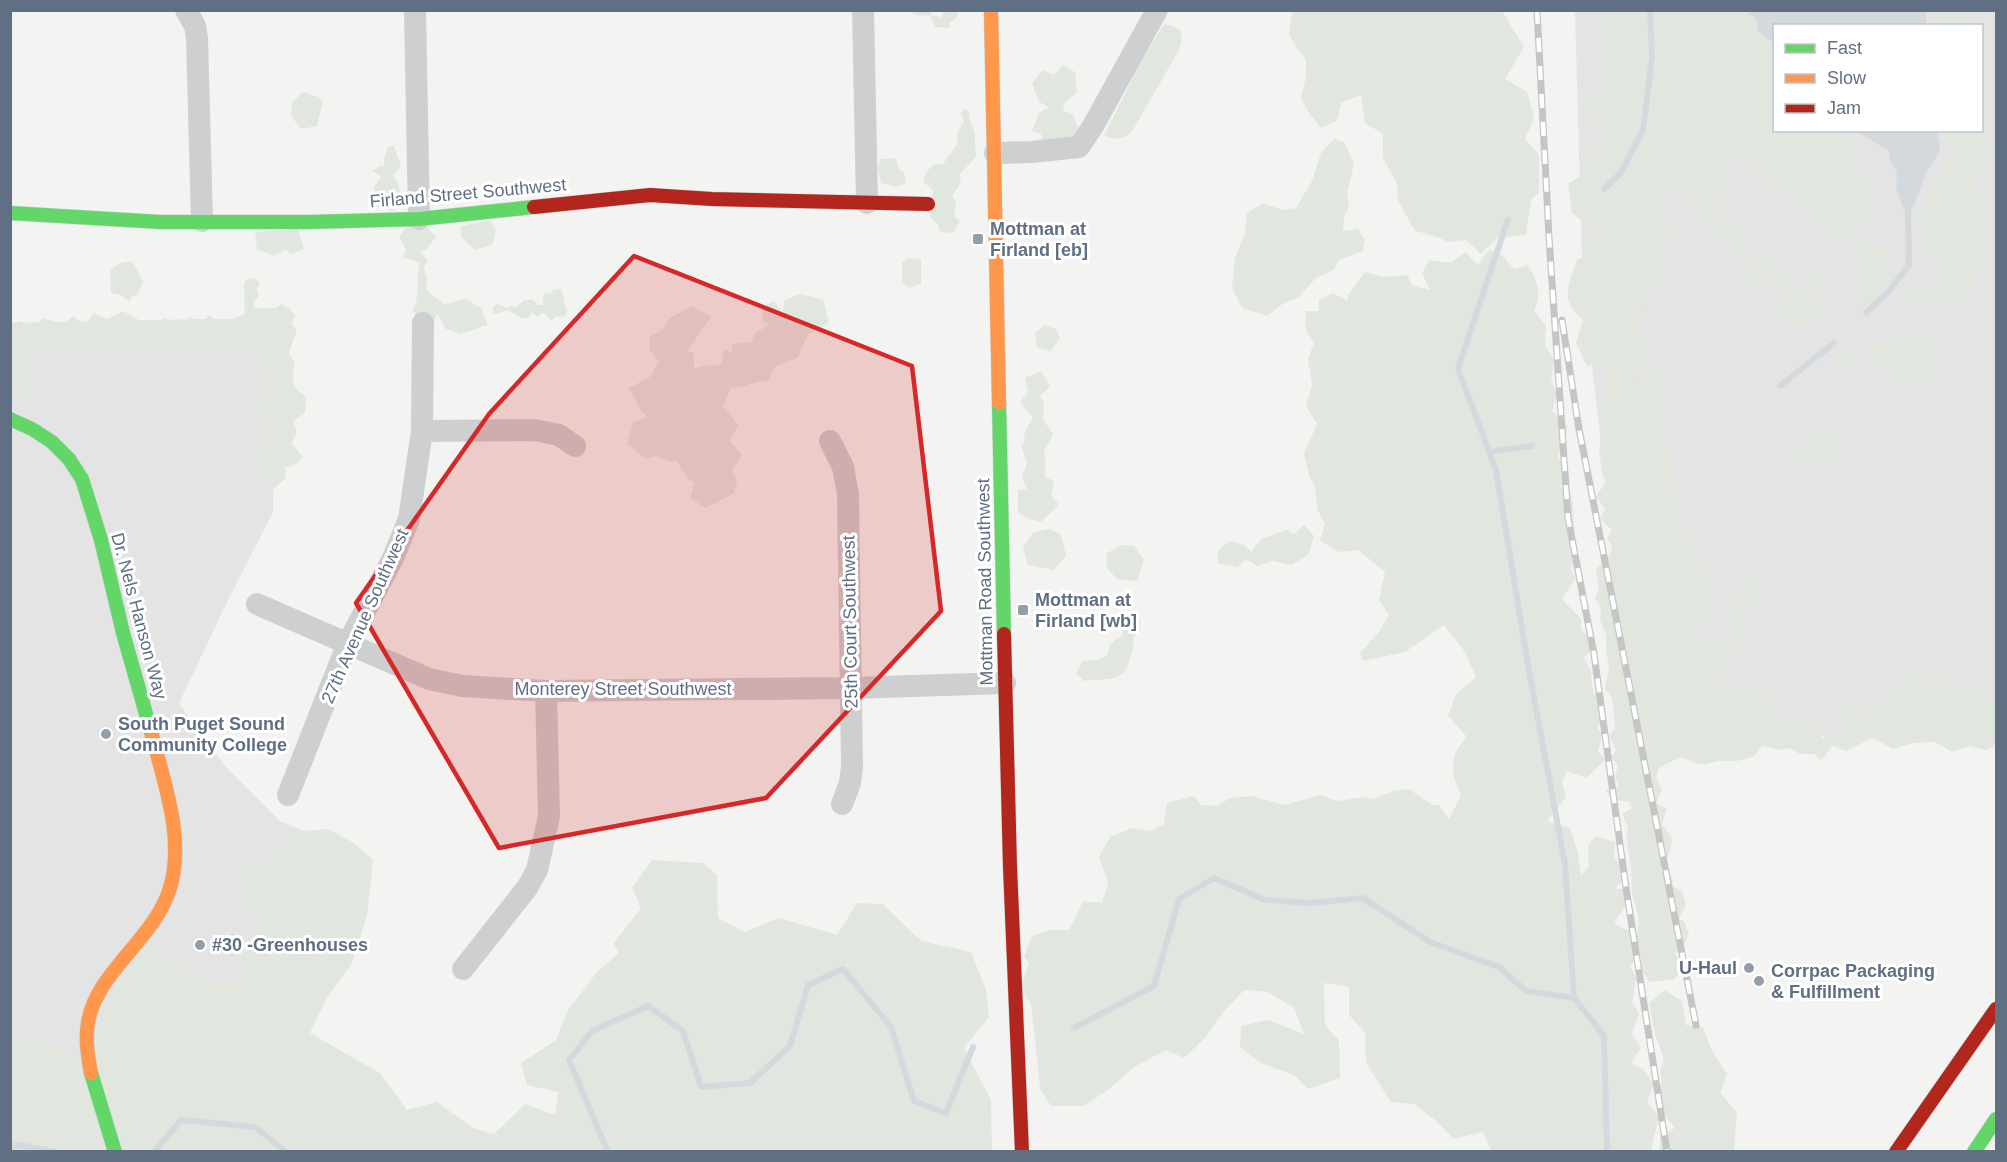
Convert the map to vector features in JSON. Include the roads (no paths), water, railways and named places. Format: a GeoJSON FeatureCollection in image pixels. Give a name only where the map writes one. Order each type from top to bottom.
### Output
{"type":"FeatureCollection","features":[{"type":"Feature","properties":{"kind":"main road","name":"Mottman Road Southwest"},"geometry":{"type":"LineString","coordinates":[[991,10],[1005,683],[1015,1024],[1022,1152]]}},
{"type":"Feature","properties":{"kind":"main road","name":"Firland Street Southwest"},"geometry":{"type":"LineString","coordinates":[[10,213],[160,222],[310,222],[418,219],[650,195],[928,204]]}},
{"type":"Feature","properties":{"kind":"main road","name":"Dr. Nels Hanson Way"},"geometry":{"type":"LineString","coordinates":[[10,419],[44,436],[66,455],[82,478],[97,525],[148,718],[172,820],[175,848],[173,876],[165,902],[157,920],[104,985],[92,1006],[88,1020],[89,1057],[113,1145]]}},
{"type":"Feature","properties":{"kind":"main road"},"geometry":{"type":"LineString","coordinates":[[1896,1152],[1996,1007]]}},
{"type":"Feature","properties":{"kind":"main road"},"geometry":{"type":"LineString","coordinates":[[1974,1152],[1996,1119]]}},
{"type":"Feature","properties":{"kind":"street"},"geometry":{"type":"LineString","coordinates":[[186,10],[195,26],[198,38],[202,221]]}},
{"type":"Feature","properties":{"kind":"street"},"geometry":{"type":"LineString","coordinates":[[415,10],[418,219]]}},
{"type":"Feature","properties":{"kind":"street"},"geometry":{"type":"LineString","coordinates":[[863,10],[867,203]]}},
{"type":"Feature","properties":{"kind":"street"},"geometry":{"type":"LineString","coordinates":[[995,153],[1078,147],[1093,126],[1157,10]]}},
{"type":"Feature","properties":{"kind":"street","name":"27th Avenue Southwest"},"geometry":{"type":"LineString","coordinates":[[288,795],[348,643],[393,558],[409,519],[422,431],[423,323]]}},
{"type":"Feature","properties":{"kind":"street"},"geometry":{"type":"LineString","coordinates":[[422,431],[535,430],[559,435],[575,446]]}},
{"type":"Feature","properties":{"kind":"street","name":"25th Court Southwest"},"geometry":{"type":"LineString","coordinates":[[830,441],[843,467],[848,494],[852,766],[850,783],[842,804]]}},
{"type":"Feature","properties":{"kind":"street","name":"Monterey Street Southwest"},"geometry":{"type":"LineString","coordinates":[[258,604],[429,679],[462,686],[546,691],[851,688],[1005,683]]}},
{"type":"Feature","properties":{"kind":"street"},"geometry":{"type":"LineString","coordinates":[[463,969],[527,888],[537,870],[549,816],[546,691]]}},
{"type":"Feature","properties":{"kind":"waterway"},"geometry":{"type":"LineString","coordinates":[[1604,189],[1620,174],[1643,130],[1652,57],[1650,10]]}},
{"type":"Feature","properties":{"kind":"waterway"},"geometry":{"type":"LineString","coordinates":[[1866,313],[1890,290],[1909,265],[1908,212]]}},
{"type":"Feature","properties":{"kind":"waterway"},"geometry":{"type":"LineString","coordinates":[[1508,219],[1458,369],[1496,470],[1529,671],[1565,864],[1574,998]]}},
{"type":"Feature","properties":{"kind":"waterway"},"geometry":{"type":"LineString","coordinates":[[1780,386],[1834,343]]}},
{"type":"Feature","properties":{"kind":"waterway"},"geometry":{"type":"LineString","coordinates":[[1489,452],[1532,446]]}},
{"type":"Feature","properties":{"kind":"waterway"},"geometry":{"type":"LineString","coordinates":[[1074,1028],[1154,986],[1179,899],[1214,878],[1265,900],[1309,903],[1363,898],[1430,942],[1499,967],[1526,991],[1574,998],[1604,1036],[1607,1152]]}},
{"type":"Feature","properties":{"kind":"waterway"},"geometry":{"type":"LineString","coordinates":[[608,1152],[569,1060],[592,1031],[648,1006],[683,1031],[701,1087],[750,1083],[790,1046],[808,985],[843,969],[891,1027],[914,1101],[946,1113],[973,1047]]}},
{"type":"Feature","properties":{"kind":"waterway"},"geometry":{"type":"LineString","coordinates":[[154,1152],[181,1120],[255,1127],[286,1152]]}},
{"type":"Feature","properties":{"kind":"waterway"},"geometry":{"type":"LineString","coordinates":[[10,1147],[20,1145],[55,1152]]}},
{"type":"Feature","properties":{"kind":"railway"},"geometry":{"type":"LineString","coordinates":[[1537,10],[1549,237],[1568,518],[1594,654],[1626,888],[1667,1152]]}},
{"type":"Feature","properties":{"kind":"railway"},"geometry":{"type":"LineString","coordinates":[[1562,320],[1579,429],[1696,1025]]}},
{"type":"Feature","properties":{"kind":"place","name":"Mottman at Firland [eb]"},"geometry":{"type":"Point","coordinates":[978,239]}},
{"type":"Feature","properties":{"kind":"place","name":"Mottman at Firland [wb]"},"geometry":{"type":"Point","coordinates":[1023,610]}},
{"type":"Feature","properties":{"kind":"place","name":"South Puget Sound Community College"},"geometry":{"type":"Point","coordinates":[106,734]}},
{"type":"Feature","properties":{"kind":"place","name":"#30 -Greenhouses"},"geometry":{"type":"Point","coordinates":[200,945]}},
{"type":"Feature","properties":{"kind":"place","name":"U-Haul"},"geometry":{"type":"Point","coordinates":[1749,968]}},
{"type":"Feature","properties":{"kind":"place","name":"Corrpac Packaging & Fulfillment"},"geometry":{"type":"Point","coordinates":[1759,981]}}]}
